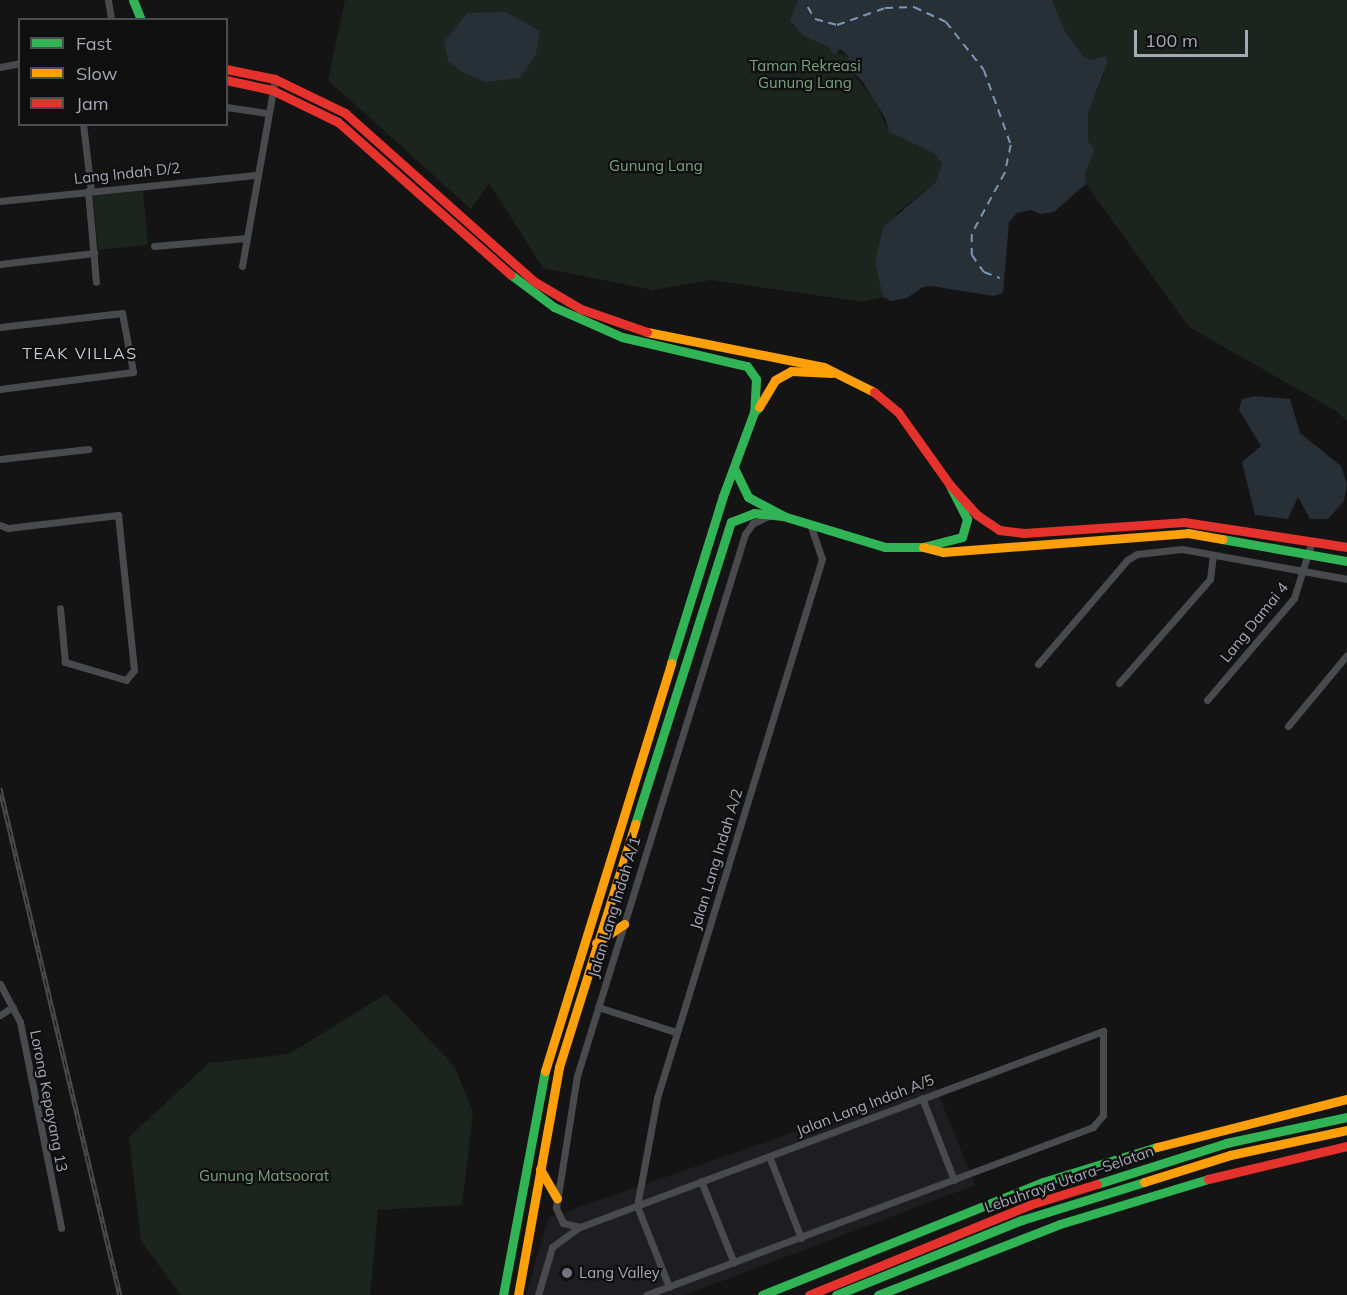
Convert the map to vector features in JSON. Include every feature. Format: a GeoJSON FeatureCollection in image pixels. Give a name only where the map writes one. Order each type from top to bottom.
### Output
{"type":"FeatureCollection","features":[{"type":"Feature","properties":{"kind":"main road"},"geometry":{"type":"LineString","coordinates":[[133,0],[140,18]]}},
{"type":"Feature","properties":{"kind":"main road"},"geometry":{"type":"LineString","coordinates":[[228,69],[275,79],[308,92],[345,113],[535,282],[573,305],[630,328],[824,367],[832,373],[859,383],[892,405],[950,485],[977,515],[1004,531],[1184,522],[1347,548]]}},
{"type":"Feature","properties":{"kind":"main road"},"geometry":{"type":"LineString","coordinates":[[228,80],[272,90],[338,122],[507,272],[554,307],[622,337],[747,366],[756,379],[754,412],[699,567],[554,1034],[503,1295]]}},
{"type":"Feature","properties":{"kind":"main road"},"geometry":{"type":"LineString","coordinates":[[754,412],[764,403],[775,380],[786,373],[832,373]]}},
{"type":"Feature","properties":{"kind":"main road"},"geometry":{"type":"LineString","coordinates":[[735,468],[748,496],[783,516],[885,547],[923,547],[956,541],[964,533],[967,519],[951,493],[950,485]]}},
{"type":"Feature","properties":{"kind":"main road","name":"Jalan Lang Indah A/1"},"geometry":{"type":"LineString","coordinates":[[518,1295],[559,1067],[728,526],[735,518],[749,513],[783,516]]}},
{"type":"Feature","properties":{"kind":"main road"},"geometry":{"type":"LineString","coordinates":[[923,547],[943,552],[1188,532],[1347,561]]}},
{"type":"Feature","properties":{"kind":"main road"},"geometry":{"type":"LineString","coordinates":[[596,944],[624,924]]}},
{"type":"Feature","properties":{"kind":"main road"},"geometry":{"type":"LineString","coordinates":[[762,1295],[1043,1182],[1192,1136],[1347,1099]]}},
{"type":"Feature","properties":{"kind":"main road","name":"Lebuhraya Utara–Selatan"},"geometry":{"type":"LineString","coordinates":[[809,1295],[1029,1205],[1226,1143],[1347,1118]]}},
{"type":"Feature","properties":{"kind":"main road","name":"Lebuhraya Utara–Selatan"},"geometry":{"type":"LineString","coordinates":[[836,1295],[1022,1220],[1230,1155],[1347,1130]]}},
{"type":"Feature","properties":{"kind":"main road"},"geometry":{"type":"LineString","coordinates":[[878,1295],[1060,1224],[1186,1185],[1347,1146]]}},
{"type":"Feature","properties":{"kind":"main road"},"geometry":{"type":"LineString","coordinates":[[540,1168],[557,1198]]}},
{"type":"Feature","properties":{"kind":"street"},"geometry":{"type":"LineString","coordinates":[[108,0],[111,18]]}},
{"type":"Feature","properties":{"kind":"street"},"geometry":{"type":"LineString","coordinates":[[0,67],[18,63]]}},
{"type":"Feature","properties":{"kind":"street"},"geometry":{"type":"LineString","coordinates":[[242,266],[267,113],[275,79]]}},
{"type":"Feature","properties":{"kind":"street"},"geometry":{"type":"LineString","coordinates":[[228,106],[267,113]]}},
{"type":"Feature","properties":{"kind":"street"},"geometry":{"type":"LineString","coordinates":[[83,126],[96,282]]}},
{"type":"Feature","properties":{"kind":"street","name":"Lang Indah D/2"},"geometry":{"type":"LineString","coordinates":[[0,201],[257,175]]}},
{"type":"Feature","properties":{"kind":"street"},"geometry":{"type":"LineString","coordinates":[[154,246],[247,238]]}},
{"type":"Feature","properties":{"kind":"street"},"geometry":{"type":"LineString","coordinates":[[0,264],[94,253]]}},
{"type":"Feature","properties":{"kind":"street"},"geometry":{"type":"LineString","coordinates":[[0,327],[122,313],[133,372],[0,389]]}},
{"type":"Feature","properties":{"kind":"street"},"geometry":{"type":"LineString","coordinates":[[0,459],[88,449]]}},
{"type":"Feature","properties":{"kind":"street"},"geometry":{"type":"LineString","coordinates":[[0,525],[8,528],[118,515],[134,670],[126,680],[65,662],[60,608]]}},
{"type":"Feature","properties":{"kind":"street","name":"Jalan Lang Indah A/1"},"geometry":{"type":"LineString","coordinates":[[580,1227],[566,1225],[559,1219],[557,1198],[577,1076],[745,534],[753,523],[769,516]]}},
{"type":"Feature","properties":{"kind":"street","name":"Jalan Lang Indah A/2"},"geometry":{"type":"LineString","coordinates":[[637,1206],[657,1098],[822,559],[810,525]]}},
{"type":"Feature","properties":{"kind":"street","name":"Lang Damai 4"},"geometry":{"type":"LineString","coordinates":[[1207,700],[1294,598],[1310,554],[1312,541]]}},
{"type":"Feature","properties":{"kind":"street"},"geometry":{"type":"LineString","coordinates":[[1038,664],[1127,560],[1137,554],[1174,549],[1347,579]]}},
{"type":"Feature","properties":{"kind":"street"},"geometry":{"type":"LineString","coordinates":[[1119,683],[1210,579],[1213,555]]}},
{"type":"Feature","properties":{"kind":"street"},"geometry":{"type":"LineString","coordinates":[[1288,726],[1347,655]]}},
{"type":"Feature","properties":{"kind":"street","name":"Lorong Kepayang 13"},"geometry":{"type":"LineString","coordinates":[[0,984],[20,1022],[61,1228]]}},
{"type":"Feature","properties":{"kind":"street"},"geometry":{"type":"LineString","coordinates":[[0,1015],[13,1007]]}},
{"type":"Feature","properties":{"kind":"street"},"geometry":{"type":"LineString","coordinates":[[598,1007],[676,1032]]}},
{"type":"Feature","properties":{"kind":"street","name":"Jalan Lang Indah A/5"},"geometry":{"type":"LineString","coordinates":[[580,1227],[1103,1031],[1100,1123],[954,1180]]}},
{"type":"Feature","properties":{"kind":"street"},"geometry":{"type":"LineString","coordinates":[[648,1295],[954,1180],[922,1098]]}},
{"type":"Feature","properties":{"kind":"street"},"geometry":{"type":"LineString","coordinates":[[769,1156],[801,1238]]}},
{"type":"Feature","properties":{"kind":"street"},"geometry":{"type":"LineString","coordinates":[[701,1181],[734,1263]]}},
{"type":"Feature","properties":{"kind":"street"},"geometry":{"type":"LineString","coordinates":[[637,1206],[669,1287]]}},
{"type":"Feature","properties":{"kind":"street"},"geometry":{"type":"LineString","coordinates":[[538,1295],[552,1247],[580,1227]]}},
{"type":"Feature","properties":{"kind":"shaded area"},"geometry":{"type":"Polygon","coordinates":[[[798,0],[1052,0],[1066,33],[1084,57],[1093,60],[1105,56],[1108,61],[1088,114],[1088,141],[1095,150],[1085,174],[1086,184],[1054,212],[1040,214],[1031,210],[1017,213],[1009,222],[1003,293],[994,296],[931,286],[923,287],[907,298],[891,301],[883,297],[875,263],[883,227],[936,182],[942,163],[933,153],[889,132],[885,118],[862,81],[844,63],[849,57],[840,49],[834,55],[828,47],[802,35],[790,20],[798,0]]]}},
{"type":"Feature","properties":{"kind":"shaded area"},"geometry":{"type":"Polygon","coordinates":[[[506,12],[540,31],[536,54],[520,78],[485,82],[462,72],[448,61],[444,42],[467,13],[506,12]]]}},
{"type":"Feature","properties":{"kind":"shaded area"},"geometry":{"type":"Polygon","coordinates":[[[1256,396],[1290,399],[1300,433],[1341,466],[1347,484],[1344,501],[1328,519],[1310,519],[1298,497],[1288,519],[1255,515],[1242,462],[1261,446],[1239,410],[1242,399],[1256,396]]]}},
{"type":"Feature","properties":{"kind":"shaded area"},"geometry":{"type":"Polygon","coordinates":[[[934,1083],[975,1185],[685,1295],[526,1295],[548,1218],[934,1083]]]}},
{"type":"Feature","properties":{"kind":"green space","name":"Gunung Lang"},"geometry":{"type":"Polygon","coordinates":[[[345,0],[798,0],[792,24],[802,35],[849,57],[855,77],[873,98],[889,132],[933,153],[942,163],[941,173],[936,182],[897,213],[875,263],[883,297],[863,302],[711,280],[653,290],[543,268],[489,183],[471,209],[328,80],[345,0]]]}},
{"type":"Feature","properties":{"kind":"green space"},"geometry":{"type":"Polygon","coordinates":[[[1052,0],[1347,0],[1347,421],[1336,411],[1189,327],[1086,184],[1085,174],[1095,150],[1088,141],[1088,114],[1104,74],[1093,60],[1084,57],[1066,33],[1052,0]]]}},
{"type":"Feature","properties":{"kind":"green space"},"geometry":{"type":"Polygon","coordinates":[[[143,191],[148,245],[98,250],[93,196],[143,191]]]}},
{"type":"Feature","properties":{"kind":"green space","name":"Gunung Matsoorat"},"geometry":{"type":"Polygon","coordinates":[[[386,994],[455,1067],[473,1113],[462,1205],[378,1210],[370,1295],[181,1295],[141,1241],[129,1137],[209,1063],[289,1054],[386,994]]]}},
{"type":"Feature","properties":{"kind":"ferry route"},"geometry":{"type":"LineString","coordinates":[[808,7],[815,19],[837,25],[885,8],[914,7],[946,22],[984,70],[1011,145],[1005,173],[972,234],[972,255],[984,272],[1000,278]]}},
{"type":"Feature","properties":{"kind":"railway"},"geometry":{"type":"LineString","coordinates":[[0,788],[120,1295]]}},
{"type":"Feature","properties":{"kind":"traffic: fast"},"geometry":{"type":"LineString","coordinates":[[133,0],[140,18]]}},
{"type":"Feature","properties":{"kind":"traffic: fast"},"geometry":{"type":"LineString","coordinates":[[510,274],[554,307],[622,337],[747,366],[756,379],[754,412]]}},
{"type":"Feature","properties":{"kind":"traffic: fast"},"geometry":{"type":"LineString","coordinates":[[671,663],[723,496],[754,412],[759,407]]}},
{"type":"Feature","properties":{"kind":"traffic: fast"},"geometry":{"type":"LineString","coordinates":[[734,468],[748,497],[783,516],[885,547],[923,547],[962,537],[967,519],[950,485]]}},
{"type":"Feature","properties":{"kind":"traffic: fast"},"geometry":{"type":"LineString","coordinates":[[635,824],[731,522],[754,513],[783,516]]}},
{"type":"Feature","properties":{"kind":"traffic: fast"},"geometry":{"type":"LineString","coordinates":[[1222,539],[1347,561]]}},
{"type":"Feature","properties":{"kind":"traffic: fast"},"geometry":{"type":"LineString","coordinates":[[503,1295],[545,1071]]}},
{"type":"Feature","properties":{"kind":"traffic: fast"},"geometry":{"type":"LineString","coordinates":[[1097,1184],[1226,1143],[1347,1117]]}},
{"type":"Feature","properties":{"kind":"traffic: fast"},"geometry":{"type":"LineString","coordinates":[[762,1295],[1043,1182],[1157,1147]]}},
{"type":"Feature","properties":{"kind":"traffic: fast"},"geometry":{"type":"LineString","coordinates":[[878,1295],[1060,1224],[1208,1179]]}},
{"type":"Feature","properties":{"kind":"traffic: fast"},"geometry":{"type":"LineString","coordinates":[[836,1295],[1022,1220],[1144,1182]]}},
{"type":"Feature","properties":{"kind":"traffic: slow"},"geometry":{"type":"LineString","coordinates":[[647,332],[824,367],[874,392]]}},
{"type":"Feature","properties":{"kind":"traffic: slow"},"geometry":{"type":"LineString","coordinates":[[759,407],[775,380],[791,371],[832,373]]}},
{"type":"Feature","properties":{"kind":"traffic: slow"},"geometry":{"type":"LineString","coordinates":[[923,547],[943,552],[1188,533],[1222,539]]}},
{"type":"Feature","properties":{"kind":"traffic: slow"},"geometry":{"type":"LineString","coordinates":[[545,1071],[671,663]]}},
{"type":"Feature","properties":{"kind":"traffic: slow"},"geometry":{"type":"LineString","coordinates":[[518,1295],[559,1067],[635,824]]}},
{"type":"Feature","properties":{"kind":"traffic: slow"},"geometry":{"type":"LineString","coordinates":[[596,943],[624,924]]}},
{"type":"Feature","properties":{"kind":"traffic: slow"},"geometry":{"type":"LineString","coordinates":[[1157,1147],[1347,1099]]}},
{"type":"Feature","properties":{"kind":"traffic: slow"},"geometry":{"type":"LineString","coordinates":[[1144,1182],[1230,1155],[1347,1130]]}},
{"type":"Feature","properties":{"kind":"traffic: slow"},"geometry":{"type":"LineString","coordinates":[[540,1169],[557,1198]]}},
{"type":"Feature","properties":{"kind":"traffic: jam"},"geometry":{"type":"LineString","coordinates":[[228,69],[275,79],[345,113],[535,282],[581,309],[647,332]]}},
{"type":"Feature","properties":{"kind":"traffic: jam"},"geometry":{"type":"LineString","coordinates":[[228,80],[272,90],[338,122],[510,274]]}},
{"type":"Feature","properties":{"kind":"traffic: jam"},"geometry":{"type":"LineString","coordinates":[[874,392],[898,412],[950,485],[977,515],[999,530],[1024,533],[1184,522],[1347,547]]}},
{"type":"Feature","properties":{"kind":"traffic: jam"},"geometry":{"type":"LineString","coordinates":[[1208,1179],[1347,1146]]}},
{"type":"Feature","properties":{"kind":"traffic: jam"},"geometry":{"type":"LineString","coordinates":[[809,1295],[1029,1205],[1097,1184]]}},
{"type":"Feature","properties":{"kind":"place","name":"Lang Valley"},"geometry":{"type":"Point","coordinates":[567,1273]}},
{"type":"Feature","properties":{"kind":"district","name":"TEAK VILLAS"},"geometry":{"type":"Point","coordinates":[80,353]}},
{"type":"Feature","properties":{"kind":"park label","name":"Taman Rekreasi Gunung Lang"},"geometry":{"type":"Point","coordinates":[805,74]}}]}
